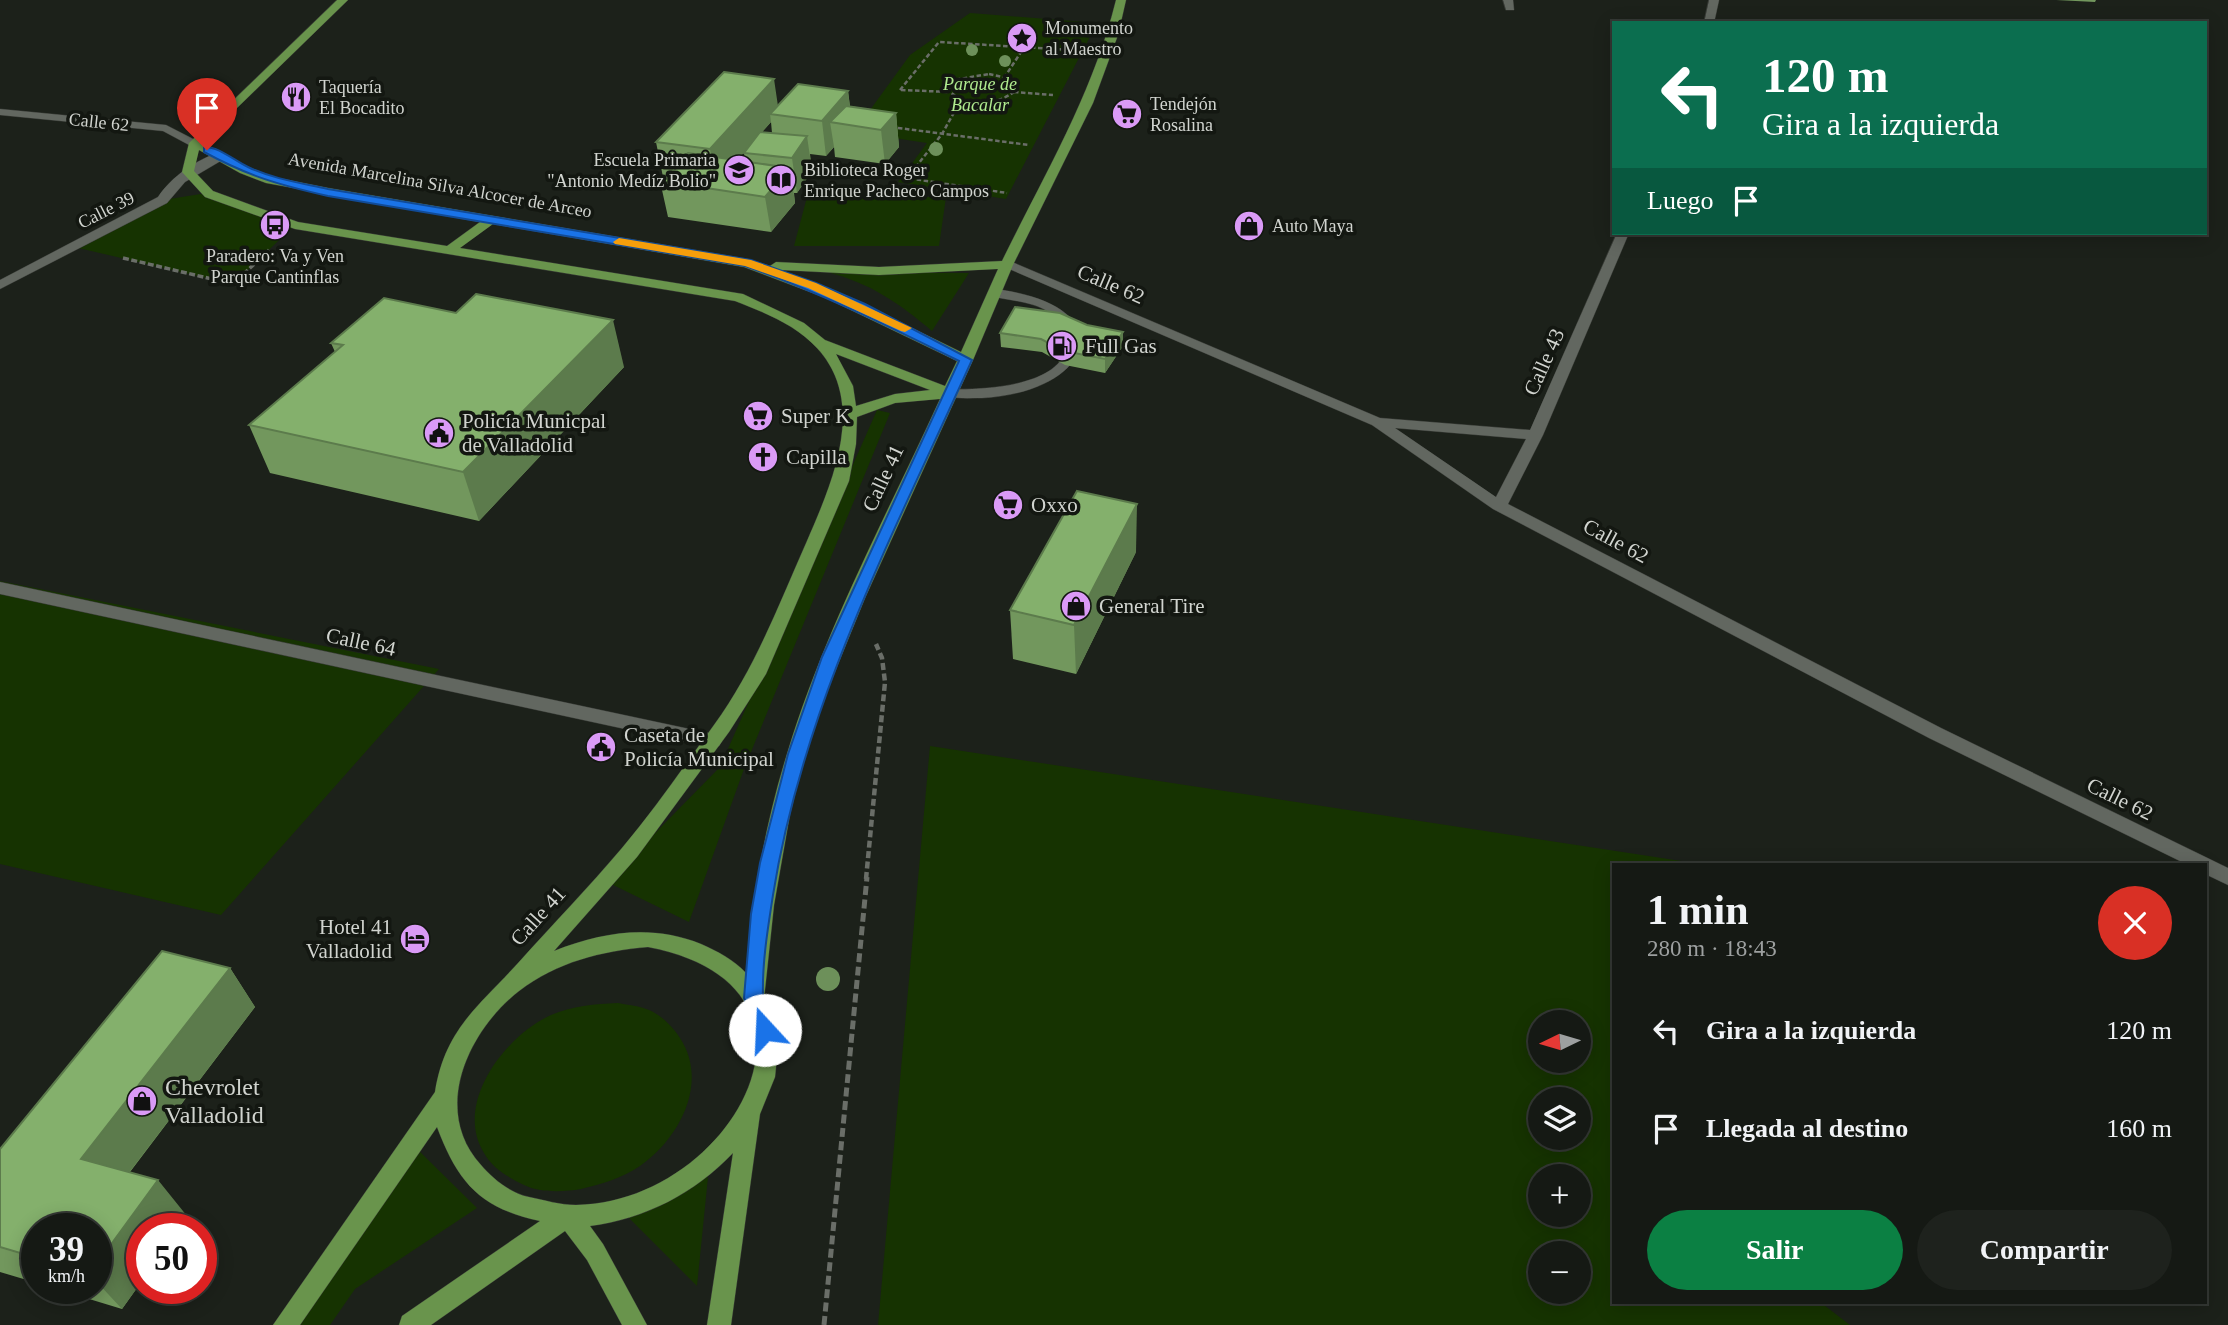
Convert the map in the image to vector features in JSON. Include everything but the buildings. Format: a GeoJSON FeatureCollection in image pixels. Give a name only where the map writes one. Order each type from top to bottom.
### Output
{"type":"FeatureCollection","features":[{"type":"Feature","properties":{"kind":"main road"},"geometry":{"type":"LineString","coordinates":[[343,0],[195,143],[188,172],[209,194],[295,225],[738,297],[767,308],[824,344],[950,393]]}},
{"type":"Feature","properties":{"kind":"main road","name":"Calle 41"},"geometry":{"type":"LineString","coordinates":[[754,998],[760,914],[769,863],[793,766],[830,657],[1007,265],[1103,65],[1115,34],[1121,0]]}},
{"type":"Feature","properties":{"kind":"main road","name":"Avenida Marcelina Silva Alcocer de Arceo"},"geometry":{"type":"LineString","coordinates":[[195,143],[270,180],[489,221],[747,262],[812,285],[966,360]]}},
{"type":"Feature","properties":{"kind":"main road"},"geometry":{"type":"LineString","coordinates":[[448,251],[489,221]]}},
{"type":"Feature","properties":{"kind":"main road"},"geometry":{"type":"LineString","coordinates":[[747,262],[878,271],[1007,265]]}},
{"type":"Feature","properties":{"kind":"main road","name":"Calle 41"},"geometry":{"type":"LineString","coordinates":[[509,987],[630,852],[713,741],[757,674],[841,481],[849,451],[849,395],[838,364],[824,344]]}},
{"type":"Feature","properties":{"kind":"main road"},"geometry":{"type":"LineString","coordinates":[[850,415],[896,396],[950,393]]}},
{"type":"Feature","properties":{"kind":"main road"},"geometry":{"type":"LineString","coordinates":[[648,939],[685,945],[711,956],[732,971],[754,998],[761,1013],[767,1048],[760,1089],[751,1109],[725,1146],[687,1179],[641,1203],[604,1213],[568,1216],[518,1207],[491,1192],[469,1173],[454,1150],[446,1123],[446,1095],[450,1068],[462,1042],[479,1017],[509,987],[565,954],[607,942],[648,939]]}},
{"type":"Feature","properties":{"kind":"main road"},"geometry":{"type":"LineString","coordinates":[[285,1325],[446,1095]]}},
{"type":"Feature","properties":{"kind":"main road"},"geometry":{"type":"LineString","coordinates":[[719,1325],[751,1109]]}},
{"type":"Feature","properties":{"kind":"main road"},"geometry":{"type":"LineString","coordinates":[[411,1325],[568,1216]]}},
{"type":"Feature","properties":{"kind":"main road"},"geometry":{"type":"LineString","coordinates":[[568,1216],[595,1252],[635,1325]]}},
{"type":"Feature","properties":{"kind":"street"},"geometry":{"type":"LineString","coordinates":[[1709,21],[1714,0]]}},
{"type":"Feature","properties":{"kind":"street","name":"Calle 62"},"geometry":{"type":"LineString","coordinates":[[0,112],[166,128],[195,143]]}},
{"type":"Feature","properties":{"kind":"street","name":"Calle 39"},"geometry":{"type":"LineString","coordinates":[[0,285],[163,201],[169,190],[188,172],[220,156]]}},
{"type":"Feature","properties":{"kind":"street","name":"Calle 43"},"geometry":{"type":"LineString","coordinates":[[1499,506],[1535,435],[1622,235]]}},
{"type":"Feature","properties":{"kind":"street","name":"Calle 62"},"geometry":{"type":"LineString","coordinates":[[1007,265],[1377,422],[1499,506],[1935,733],[2200,863]]}},
{"type":"Feature","properties":{"kind":"street"},"geometry":{"type":"LineString","coordinates":[[950,393],[997,393],[1028,384],[1055,372],[1073,350],[1071,327],[1050,308],[1034,301],[995,293]]}},
{"type":"Feature","properties":{"kind":"street"},"geometry":{"type":"LineString","coordinates":[[1377,422],[1535,435]]}},
{"type":"Feature","properties":{"kind":"street","name":"Calle 64"},"geometry":{"type":"LineString","coordinates":[[0,588],[713,741]]}},
{"type":"Feature","properties":{"kind":"street","name":"Calle 62"},"geometry":{"type":"LineString","coordinates":[[2207,866],[2228,877]]}},
{"type":"Feature","properties":{"kind":"path"},"geometry":{"type":"LineString","coordinates":[[950,92],[953,83],[968,76],[989,74],[1004,78],[1015,87],[1009,96],[992,102],[961,100],[950,92],[900,90],[939,42],[1069,49],[1103,65]]}},
{"type":"Feature","properties":{"kind":"path"},"geometry":{"type":"LineString","coordinates":[[1004,78],[1026,46]]}},
{"type":"Feature","properties":{"kind":"path"},"geometry":{"type":"LineString","coordinates":[[961,100],[942,134],[907,178],[1040,198]]}},
{"type":"Feature","properties":{"kind":"path"},"geometry":{"type":"LineString","coordinates":[[879,126],[1064,149]]}},
{"type":"Feature","properties":{"kind":"path"},"geometry":{"type":"LineString","coordinates":[[74,247],[233,284],[295,225]]}},
{"type":"Feature","properties":{"kind":"path"},"geometry":{"type":"LineString","coordinates":[[824,1325],[885,682],[882,658],[857,598]]}},
{"type":"Feature","properties":{"kind":"green space","name":"Parque de Bacalar"},"geometry":{"type":"Polygon","coordinates":[[[970,13],[1097,23],[1006,199],[898,182],[927,143],[854,132],[910,55],[970,13]]]}},
{"type":"Feature","properties":{"kind":"green space"},"geometry":{"type":"Polygon","coordinates":[[[207,193],[295,225],[233,284],[74,247],[163,200],[207,193]]]}},
{"type":"Feature","properties":{"kind":"green space"},"geometry":{"type":"Polygon","coordinates":[[[807,197],[946,197],[939,246],[794,246],[807,197]]]}},
{"type":"Feature","properties":{"kind":"green space"},"geometry":{"type":"Polygon","coordinates":[[[827,272],[969,273],[932,331],[883,295],[857,282],[827,272]]]}},
{"type":"Feature","properties":{"kind":"green space"},"geometry":{"type":"Polygon","coordinates":[[[877,410],[890,413],[744,769],[689,922],[607,882],[720,767],[877,410]]]}},
{"type":"Feature","properties":{"kind":"green space"},"geometry":{"type":"Polygon","coordinates":[[[0,581],[439,669],[221,915],[0,864],[0,581]]]}},
{"type":"Feature","properties":{"kind":"green space"},"geometry":{"type":"Polygon","coordinates":[[[930,746],[1694,863],[1612,863],[1612,1304],[1823,1304],[1850,1325],[878,1325],[930,746]]]}},
{"type":"Feature","properties":{"kind":"green space"},"geometry":{"type":"Polygon","coordinates":[[[618,1003],[653,1012],[680,1038],[692,1073],[691,1090],[678,1125],[667,1140],[640,1166],[597,1185],[574,1190],[545,1191],[530,1188],[507,1176],[488,1159],[476,1134],[475,1113],[489,1073],[517,1038],[551,1015],[567,1009],[618,1003]]]}},
{"type":"Feature","properties":{"kind":"green space"},"geometry":{"type":"Polygon","coordinates":[[[413,1145],[477,1208],[355,1289],[330,1325],[289,1325],[413,1145]]]}},
{"type":"Feature","properties":{"kind":"green space"},"geometry":{"type":"Polygon","coordinates":[[[708,1177],[697,1286],[628,1217],[708,1177]]]}},
{"type":"Feature","properties":{"kind":"slow traffic"},"geometry":{"type":"LineString","coordinates":[[619,242],[747,262],[812,285],[905,328]]}},
{"type":"Feature","properties":{"kind":"place","name":"Monumento al Maestro"},"geometry":{"type":"Point","coordinates":[1022,38]}},
{"type":"Feature","properties":{"kind":"place","name":"Taquería El Bocadito"},"geometry":{"type":"Point","coordinates":[296,97]}},
{"type":"Feature","properties":{"kind":"place","name":"Tendejón Rosalina"},"geometry":{"type":"Point","coordinates":[1127,114]}},
{"type":"Feature","properties":{"kind":"place","name":"Escuela Primaria \"Antonio Medíz Bolio\""},"geometry":{"type":"Point","coordinates":[739,170]}},
{"type":"Feature","properties":{"kind":"place","name":"Biblioteca Roger Enrique Pacheco Campos"},"geometry":{"type":"Point","coordinates":[781,180]}},
{"type":"Feature","properties":{"kind":"place","name":"Paradero: Va y Ven Parque Cantinflas"},"geometry":{"type":"Point","coordinates":[275,225]}},
{"type":"Feature","properties":{"kind":"place","name":"Auto Maya"},"geometry":{"type":"Point","coordinates":[1249,226]}},
{"type":"Feature","properties":{"kind":"place","name":"Full Gas"},"geometry":{"type":"Point","coordinates":[1062,346]}},
{"type":"Feature","properties":{"kind":"place","name":"Super K"},"geometry":{"type":"Point","coordinates":[758,416]}},
{"type":"Feature","properties":{"kind":"place","name":"Policía Municpal de Valladolid"},"geometry":{"type":"Point","coordinates":[439,433]}},
{"type":"Feature","properties":{"kind":"place","name":"Capilla"},"geometry":{"type":"Point","coordinates":[763,457]}},
{"type":"Feature","properties":{"kind":"place","name":"Oxxo"},"geometry":{"type":"Point","coordinates":[1008,505]}},
{"type":"Feature","properties":{"kind":"place","name":"General Tire"},"geometry":{"type":"Point","coordinates":[1076,606]}},
{"type":"Feature","properties":{"kind":"place","name":"Caseta de Policía Municipal"},"geometry":{"type":"Point","coordinates":[601,747]}},
{"type":"Feature","properties":{"kind":"place","name":"Hotel 41 Valladolid"},"geometry":{"type":"Point","coordinates":[415,939]}},
{"type":"Feature","properties":{"kind":"place","name":"Chevrolet Valladolid"},"geometry":{"type":"Point","coordinates":[142,1101]}},
{"type":"Feature","properties":{"kind":"route"},"geometry":{"type":"LineString","coordinates":[[207,150],[244,170],[270,180],[489,221],[747,262],[812,285],[885,318],[966,360],[830,657],[796,754],[769,863],[760,914],[754,998],[765,1030]]}}]}
